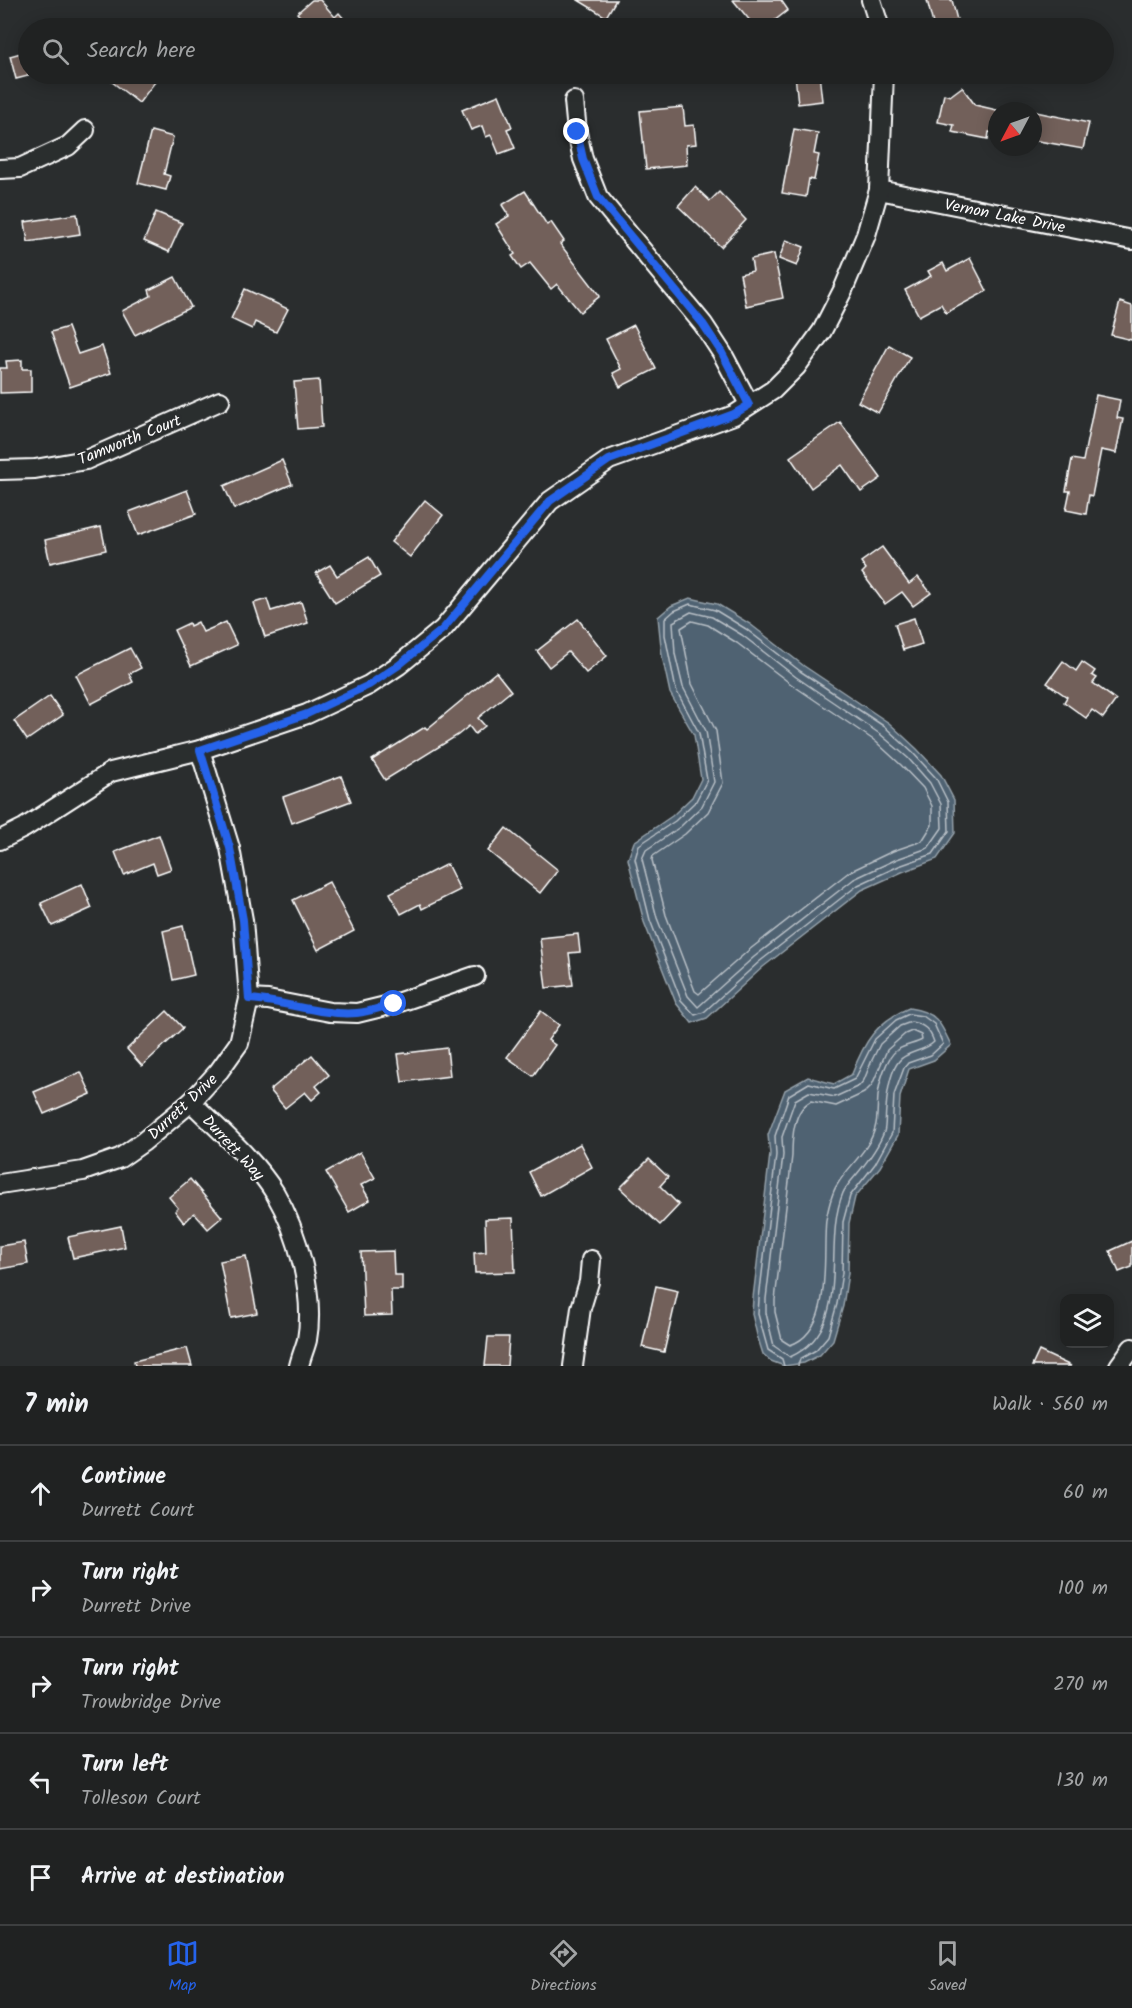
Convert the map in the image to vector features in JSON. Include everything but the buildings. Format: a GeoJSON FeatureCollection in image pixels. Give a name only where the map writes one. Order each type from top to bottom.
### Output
{"type":"FeatureCollection","features":[{"type":"Feature","properties":{"kind":"street"},"geometry":{"type":"LineString","coordinates":[[871,0],[877,18]]}},
{"type":"Feature","properties":{"kind":"street"},"geometry":{"type":"LineString","coordinates":[[0,840],[24,828],[111,772],[200,750],[307,714],[369,685],[399,665],[443,629],[550,501],[566,488],[609,460],[734,414],[773,390],[796,367],[822,331],[843,290],[866,235],[879,190],[884,84]]}},
{"type":"Feature","properties":{"kind":"street"},"geometry":{"type":"LineString","coordinates":[[574,101],[583,159],[598,197],[703,324],[722,353],[749,405]]}},
{"type":"Feature","properties":{"kind":"street"},"geometry":{"type":"LineString","coordinates":[[0,169],[20,168],[68,146],[85,130]]}},
{"type":"Feature","properties":{"kind":"street","name":"Vernon Lake Drive"},"geometry":{"type":"LineString","coordinates":[[879,190],[1132,240]]}},
{"type":"Feature","properties":{"kind":"street","name":"Tamworth Court"},"geometry":{"type":"LineString","coordinates":[[0,470],[35,469],[86,460],[220,401]]}},
{"type":"Feature","properties":{"kind":"street","name":"Durrett Drive"},"geometry":{"type":"LineString","coordinates":[[0,1184],[83,1171],[120,1158],[191,1102],[219,1071],[239,1043],[249,999],[243,920],[230,848],[200,750]]}},
{"type":"Feature","properties":{"kind":"street"},"geometry":{"type":"LineString","coordinates":[[249,999],[268,1000],[330,1012],[357,1013],[394,1004],[475,976]]}},
{"type":"Feature","properties":{"kind":"street","name":"Durrett Way"},"geometry":{"type":"LineString","coordinates":[[191,1102],[255,1167],[275,1193],[284,1213],[300,1255],[309,1297],[307,1339],[299,1366]]}},
{"type":"Feature","properties":{"kind":"street"},"geometry":{"type":"LineString","coordinates":[[573,1366],[581,1308],[589,1282],[591,1260]]}},
{"type":"Feature","properties":{"kind":"street"},"geometry":{"type":"LineString","coordinates":[[1119,1366],[1132,1348]]}},
{"type":"Feature","properties":{"kind":"water"},"geometry":{"type":"Polygon","coordinates":[[[690,598],[717,604],[750,624],[804,666],[889,723],[941,775],[954,800],[955,833],[937,859],[862,890],[763,967],[707,1018],[692,1023],[676,1003],[644,922],[628,859],[634,842],[672,816],[692,797],[701,779],[694,735],[670,693],[662,656],[658,617],[671,606],[690,598]]]}},
{"type":"Feature","properties":{"kind":"water"},"geometry":{"type":"Polygon","coordinates":[[[909,1008],[925,1012],[936,1019],[951,1045],[934,1060],[909,1069],[900,1097],[898,1135],[880,1167],[855,1197],[849,1223],[848,1273],[843,1306],[833,1340],[820,1355],[804,1363],[784,1366],[771,1361],[763,1354],[752,1314],[770,1154],[768,1135],[785,1090],[808,1077],[834,1084],[852,1074],[861,1052],[873,1034],[888,1020],[909,1008]]]}},
{"type":"Feature","properties":{"kind":"route"},"geometry":{"type":"LineString","coordinates":[[394,1004],[357,1013],[330,1012],[268,1000],[249,999],[243,920],[230,848],[200,750],[307,714],[369,685],[399,665],[443,629],[550,501],[566,488],[609,460],[734,414],[749,405],[722,353],[703,324],[598,197],[583,159],[577,132]]}}]}
